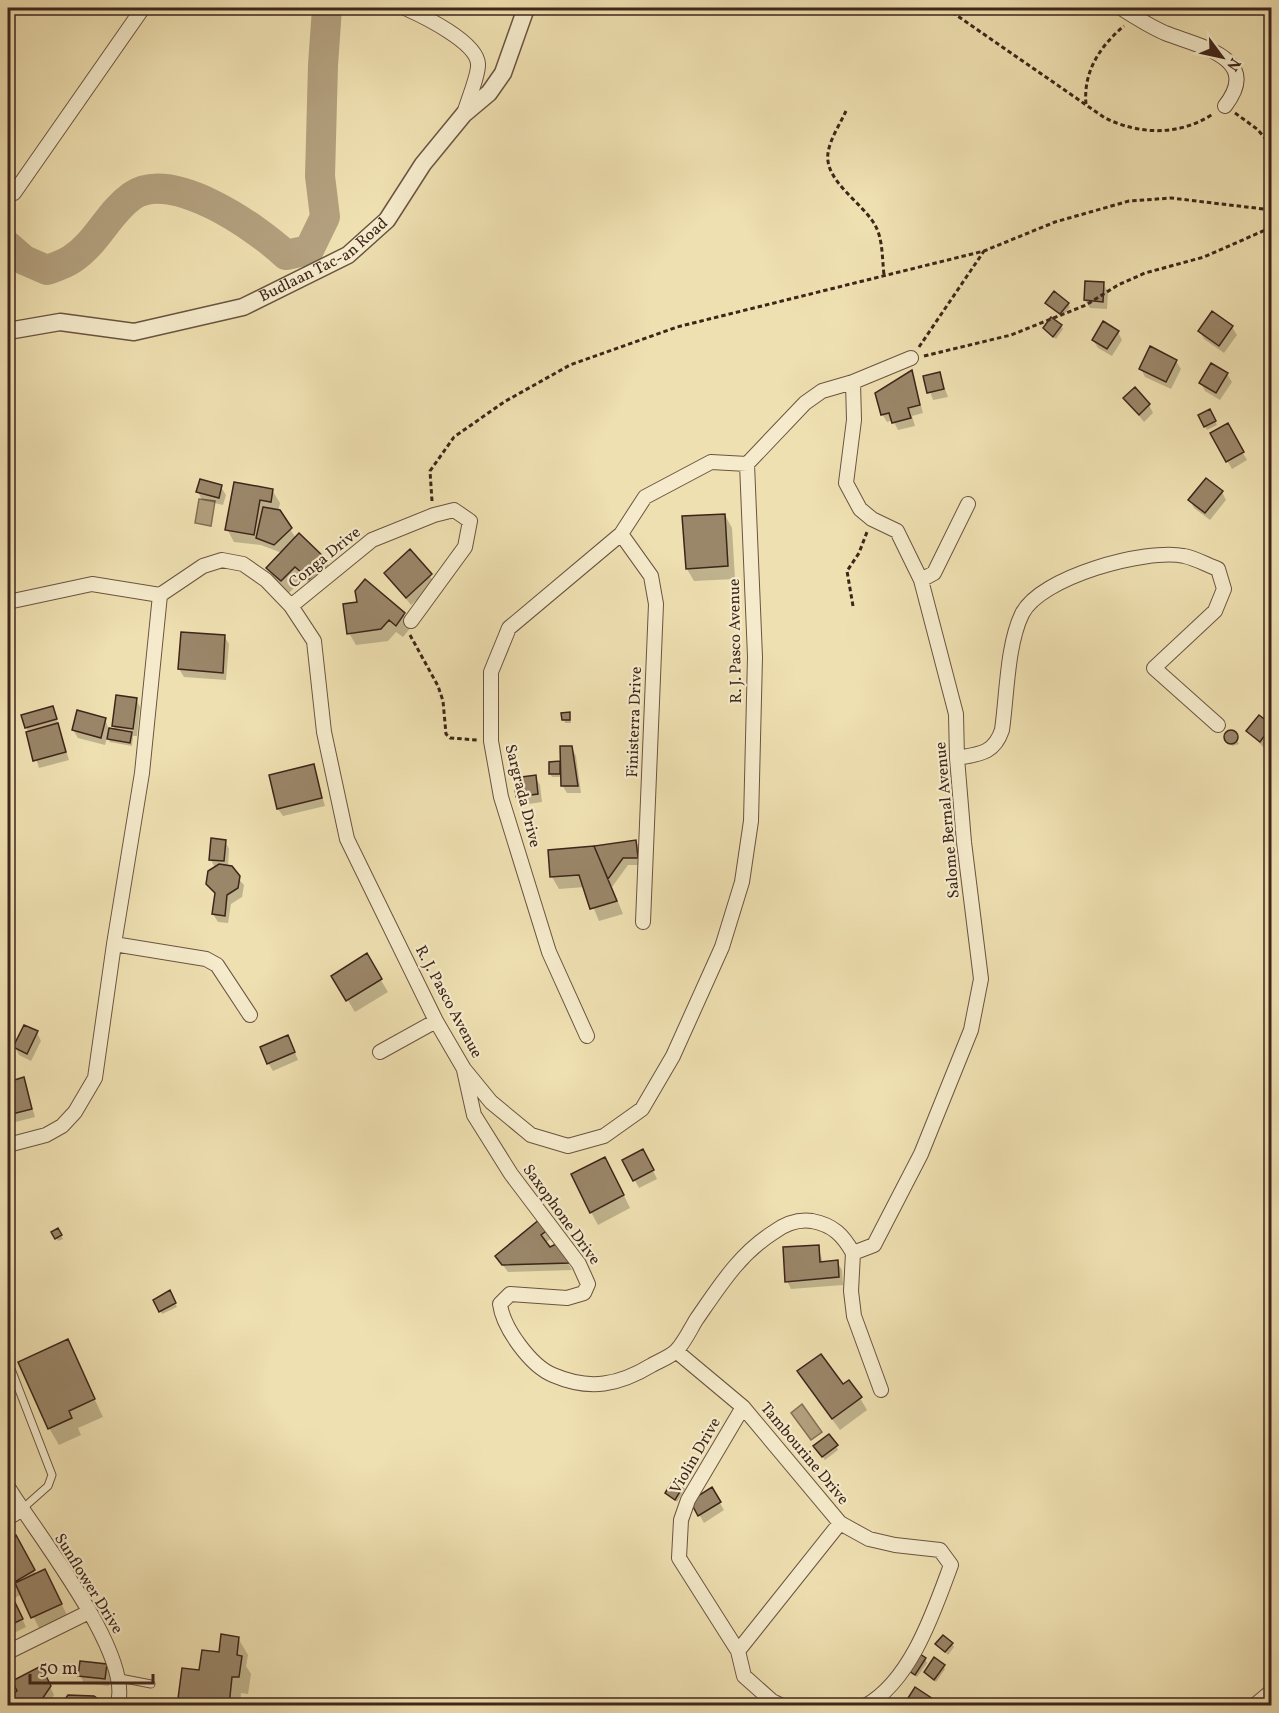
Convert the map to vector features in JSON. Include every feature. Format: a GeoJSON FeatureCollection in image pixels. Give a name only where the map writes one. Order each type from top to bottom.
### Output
{"type":"FeatureCollection","features":[{"type":"Feature","properties":{"kind":"street"},"geometry":{"type":"LineString","coordinates":[[14,192],[143,8]]}},
{"type":"Feature","properties":{"kind":"street"},"geometry":{"type":"LineString","coordinates":[[405,8],[452,33],[474,54],[478,64],[464,114]]}},
{"type":"Feature","properties":{"kind":"street","name":"Budlaan Tac-an Road"},"geometry":{"type":"LineString","coordinates":[[8,331],[60,322],[134,332],[243,307],[348,255],[387,220],[423,164],[464,114],[489,93],[503,73],[526,8]]}},
{"type":"Feature","properties":{"kind":"street"},"geometry":{"type":"LineString","coordinates":[[1129,10],[1166,33],[1218,52],[1232,66],[1236,84],[1233,96],[1225,106]]}},
{"type":"Feature","properties":{"kind":"street"},"geometry":{"type":"LineString","coordinates":[[747,464],[805,403],[822,391],[853,382],[911,358]]}},
{"type":"Feature","properties":{"kind":"street","name":"Salome Bernal Avenue"},"geometry":{"type":"LineString","coordinates":[[853,382],[854,420],[846,483],[860,509],[872,519],[897,531],[921,580],[956,714],[957,758],[980,960],[979,999],[971,1030],[954,1077],[921,1154],[874,1245],[853,1253]]}},
{"type":"Feature","properties":{"kind":"street","name":"Sargrada Drive"},"geometry":{"type":"LineString","coordinates":[[587,1036],[549,952],[501,797],[491,741],[491,672],[509,628],[621,534],[645,497],[711,462],[747,464]]}},
{"type":"Feature","properties":{"kind":"street","name":"R. J. Pasco Avenue"},"geometry":{"type":"LineString","coordinates":[[160,595],[203,566],[222,560],[243,564],[266,580],[291,606],[314,641],[324,732],[347,839],[436,1021],[464,1069],[491,1102],[531,1135],[568,1146],[604,1136],[642,1109],[673,1056],[722,947],[742,882],[751,820],[755,657],[747,464]]}},
{"type":"Feature","properties":{"kind":"street"},"geometry":{"type":"LineString","coordinates":[[921,580],[934,573],[968,504]]}},
{"type":"Feature","properties":{"kind":"street","name":"Conga Drive"},"geometry":{"type":"LineString","coordinates":[[291,606],[372,540],[434,515],[454,510],[470,521],[465,547],[411,621]]}},
{"type":"Feature","properties":{"kind":"street","name":"Finisterra Drive"},"geometry":{"type":"LineString","coordinates":[[621,534],[651,576],[656,604],[643,922]]}},
{"type":"Feature","properties":{"kind":"street"},"geometry":{"type":"LineString","coordinates":[[957,758],[988,753],[998,741],[1002,730],[1015,632],[1023,612],[1036,596],[1065,579],[1102,566],[1152,557],[1183,556],[1218,569],[1224,589],[1215,610],[1154,668],[1218,725]]}},
{"type":"Feature","properties":{"kind":"street"},"geometry":{"type":"LineString","coordinates":[[8,602],[92,584],[160,595],[142,773],[95,1078],[75,1112],[62,1126],[46,1135],[8,1145]]}},
{"type":"Feature","properties":{"kind":"street"},"geometry":{"type":"LineString","coordinates":[[114,944],[206,959],[217,965],[250,1015]]}},
{"type":"Feature","properties":{"kind":"street"},"geometry":{"type":"LineString","coordinates":[[380,1052],[436,1021]]}},
{"type":"Feature","properties":{"kind":"street","name":"Saxophone Drive"},"geometry":{"type":"LineString","coordinates":[[464,1069],[474,1115],[511,1174],[579,1264],[588,1284],[584,1293],[567,1298],[510,1294],[500,1304],[501,1312],[522,1348],[544,1371],[566,1381],[594,1386],[615,1383],[676,1351],[728,1273],[758,1241],[784,1225],[805,1220],[834,1228],[845,1239],[853,1253]]}},
{"type":"Feature","properties":{"kind":"street"},"geometry":{"type":"LineString","coordinates":[[853,1253],[851,1291],[854,1316],[881,1390]]}},
{"type":"Feature","properties":{"kind":"street","name":"Tambourine Drive"},"geometry":{"type":"LineString","coordinates":[[676,1351],[743,1407],[840,1523],[869,1539],[895,1545],[940,1550],[951,1565],[936,1607],[914,1651],[892,1684],[865,1706]]}},
{"type":"Feature","properties":{"kind":"street","name":"Violin Drive"},"geometry":{"type":"LineString","coordinates":[[743,1407],[688,1500],[681,1520],[679,1558],[738,1650],[744,1676],[772,1701],[782,1706]]}},
{"type":"Feature","properties":{"kind":"street","name":"Sunflower Drive"},"geometry":{"type":"LineString","coordinates":[[8,1487],[108,1645],[120,1678],[120,1698],[117,1706]]}},
{"type":"Feature","properties":{"kind":"street"},"geometry":{"type":"LineString","coordinates":[[8,1518],[21,1510]]}},
{"type":"Feature","properties":{"kind":"street"},"geometry":{"type":"LineString","coordinates":[[738,1650],[840,1523]]}},
{"type":"Feature","properties":{"kind":"street"},"geometry":{"type":"LineString","coordinates":[[8,1652],[89,1612]]}},
{"type":"Feature","properties":{"kind":"street"},"geometry":{"type":"LineString","coordinates":[[1254,1706],[1272,1691]]}},
{"type":"Feature","properties":{"kind":"lane"},"geometry":{"type":"LineString","coordinates":[[11,1369],[52,1475],[48,1486],[21,1510]]}},
{"type":"Feature","properties":{"kind":"lane"},"geometry":{"type":"LineString","coordinates":[[120,1678],[151,1684]]}},
{"type":"Feature","properties":{"kind":"path"},"geometry":{"type":"LineString","coordinates":[[946,8],[1105,118],[1124,127],[1146,132],[1168,130],[1190,124],[1225,106],[1257,129],[1272,146]]}},
{"type":"Feature","properties":{"kind":"path"},"geometry":{"type":"LineString","coordinates":[[1086,104],[1087,80],[1093,62],[1129,10]]}},
{"type":"Feature","properties":{"kind":"path"},"geometry":{"type":"LineString","coordinates":[[846,111],[827,154],[830,172],[876,226],[884,275]]}},
{"type":"Feature","properties":{"kind":"path"},"geometry":{"type":"LineString","coordinates":[[434,515],[430,471],[454,437],[504,402],[570,364],[677,327],[984,250],[1055,222],[1129,201],[1171,198],[1272,210]]}},
{"type":"Feature","properties":{"kind":"path"},"geometry":{"type":"LineString","coordinates":[[911,358],[954,351],[1011,335],[1086,305],[1118,285],[1145,273],[1204,257],[1272,227]]}},
{"type":"Feature","properties":{"kind":"path"},"geometry":{"type":"LineString","coordinates":[[911,358],[984,250]]}},
{"type":"Feature","properties":{"kind":"path"},"geometry":{"type":"LineString","coordinates":[[854,606],[847,572],[859,554],[872,519]]}},
{"type":"Feature","properties":{"kind":"path"},"geometry":{"type":"LineString","coordinates":[[411,621],[408,632],[438,686],[443,701],[446,734],[450,738],[491,741]]}},
{"type":"Feature","properties":{"kind":"shaded area"},"geometry":{"type":"Polygon","coordinates":[[[199,499],[215,501],[211,526],[195,523],[199,499]]]}},
{"type":"Feature","properties":{"kind":"shaded area"},"geometry":{"type":"Polygon","coordinates":[[[802,1404],[822,1432],[811,1440],[791,1413],[802,1404]]]}},
{"type":"Feature","properties":{"kind":"building"},"geometry":{"type":"Polygon","coordinates":[[[1085,281],[1104,282],[1103,302],[1084,300],[1085,281]]]}},
{"type":"Feature","properties":{"kind":"building"},"geometry":{"type":"Polygon","coordinates":[[[1054,291],[1069,303],[1060,314],[1045,303],[1054,291]]]}},
{"type":"Feature","properties":{"kind":"building"},"geometry":{"type":"Polygon","coordinates":[[[1212,311],[1233,326],[1219,346],[1198,331],[1212,311]]]}},
{"type":"Feature","properties":{"kind":"building"},"geometry":{"type":"Polygon","coordinates":[[[1051,317],[1062,325],[1053,337],[1043,328],[1051,317]]]}},
{"type":"Feature","properties":{"kind":"building"},"geometry":{"type":"Polygon","coordinates":[[[1103,321],[1119,331],[1107,349],[1092,340],[1103,321]]]}},
{"type":"Feature","properties":{"kind":"building"},"geometry":{"type":"Polygon","coordinates":[[[1150,346],[1177,360],[1166,382],[1139,369],[1150,346]]]}},
{"type":"Feature","properties":{"kind":"building"},"geometry":{"type":"Polygon","coordinates":[[[1211,363],[1228,373],[1216,393],[1199,383],[1211,363]]]}},
{"type":"Feature","properties":{"kind":"building"},"geometry":{"type":"Polygon","coordinates":[[[912,370],[920,405],[908,408],[911,418],[892,423],[889,413],[881,415],[875,393],[912,370]]]}},
{"type":"Feature","properties":{"kind":"building"},"geometry":{"type":"Polygon","coordinates":[[[940,372],[944,389],[927,393],[923,376],[940,372]]]}},
{"type":"Feature","properties":{"kind":"building"},"geometry":{"type":"Polygon","coordinates":[[[1135,387],[1150,404],[1139,415],[1123,398],[1135,387]]]}},
{"type":"Feature","properties":{"kind":"building"},"geometry":{"type":"Polygon","coordinates":[[[1210,409],[1216,421],[1204,427],[1198,415],[1210,409]]]}},
{"type":"Feature","properties":{"kind":"building"},"geometry":{"type":"Polygon","coordinates":[[[1228,423],[1244,452],[1226,462],[1210,433],[1228,423]]]}},
{"type":"Feature","properties":{"kind":"building"},"geometry":{"type":"Polygon","coordinates":[[[1206,478],[1223,491],[1205,513],[1188,500],[1206,478]]]}},
{"type":"Feature","properties":{"kind":"building"},"geometry":{"type":"Polygon","coordinates":[[[200,479],[222,485],[219,498],[196,492],[200,479]]]}},
{"type":"Feature","properties":{"kind":"building"},"geometry":{"type":"Polygon","coordinates":[[[234,482],[273,489],[271,502],[260,500],[254,535],[225,530],[234,482]]]}},
{"type":"Feature","properties":{"kind":"building"},"geometry":{"type":"Polygon","coordinates":[[[263,507],[280,510],[292,528],[274,545],[256,538],[263,507]]]}},
{"type":"Feature","properties":{"kind":"building"},"geometry":{"type":"Polygon","coordinates":[[[725,514],[728,566],[686,569],[682,516],[725,514]]]}},
{"type":"Feature","properties":{"kind":"building"},"geometry":{"type":"Polygon","coordinates":[[[299,533],[327,560],[309,579],[295,567],[281,581],[266,568],[299,533]]]}},
{"type":"Feature","properties":{"kind":"building"},"geometry":{"type":"Polygon","coordinates":[[[410,549],[432,574],[406,598],[384,573],[410,549]]]}},
{"type":"Feature","properties":{"kind":"building"},"geometry":{"type":"Polygon","coordinates":[[[365,579],[405,613],[396,626],[389,620],[381,629],[347,634],[343,604],[357,602],[355,591],[365,579]]]}},
{"type":"Feature","properties":{"kind":"building"},"geometry":{"type":"Polygon","coordinates":[[[181,632],[225,635],[223,673],[178,669],[181,632]]]}},
{"type":"Feature","properties":{"kind":"building"},"geometry":{"type":"Polygon","coordinates":[[[116,695],[137,698],[133,729],[112,726],[116,695]]]}},
{"type":"Feature","properties":{"kind":"building"},"geometry":{"type":"Polygon","coordinates":[[[53,706],[57,719],[25,728],[21,715],[53,706]]]}},
{"type":"Feature","properties":{"kind":"building"},"geometry":{"type":"Polygon","coordinates":[[[77,710],[106,718],[101,738],[72,730],[77,710]]]}},
{"type":"Feature","properties":{"kind":"building"},"geometry":{"type":"Polygon","coordinates":[[[570,712],[570,720],[562,720],[561,713],[570,712]]]}},
{"type":"Feature","properties":{"kind":"building"},"geometry":{"type":"Polygon","coordinates":[[[1259,715],[1272,725],[1260,742],[1246,731],[1259,715]]]}},
{"type":"Feature","properties":{"kind":"building"},"geometry":{"type":"Polygon","coordinates":[[[58,723],[66,752],[33,761],[26,732],[58,723]]]}},
{"type":"Feature","properties":{"kind":"building"},"geometry":{"type":"Polygon","coordinates":[[[109,728],[132,732],[130,743],[107,739],[109,728]]]}},
{"type":"Feature","properties":{"kind":"building"},"geometry":{"type":"Polygon","coordinates":[[[1231,730],[1236,732],[1238,737],[1236,742],[1231,744],[1226,742],[1224,737],[1226,732],[1231,730]]]}},
{"type":"Feature","properties":{"kind":"building"},"geometry":{"type":"Polygon","coordinates":[[[560,746],[572,746],[578,786],[561,786],[560,746]]]}},
{"type":"Feature","properties":{"kind":"building"},"geometry":{"type":"Polygon","coordinates":[[[560,761],[560,774],[549,774],[549,762],[560,761]]]}},
{"type":"Feature","properties":{"kind":"building"},"geometry":{"type":"Polygon","coordinates":[[[314,764],[322,798],[277,809],[269,775],[314,764]]]}},
{"type":"Feature","properties":{"kind":"building"},"geometry":{"type":"Polygon","coordinates":[[[536,775],[538,794],[516,797],[514,778],[536,775]]]}},
{"type":"Feature","properties":{"kind":"building"},"geometry":{"type":"Polygon","coordinates":[[[211,838],[226,840],[224,861],[209,860],[211,838]]]}},
{"type":"Feature","properties":{"kind":"building"},"geometry":{"type":"Polygon","coordinates":[[[636,840],[638,858],[623,858],[608,879],[594,846],[636,840]]]}},
{"type":"Feature","properties":{"kind":"building"},"geometry":{"type":"Polygon","coordinates":[[[594,846],[617,901],[590,909],[579,875],[550,877],[548,850],[594,846]]]}},
{"type":"Feature","properties":{"kind":"building"},"geometry":{"type":"Polygon","coordinates":[[[219,864],[232,866],[240,876],[238,888],[227,895],[225,916],[212,914],[215,893],[206,884],[208,871],[219,864]]]}},
{"type":"Feature","properties":{"kind":"building"},"geometry":{"type":"Polygon","coordinates":[[[367,953],[382,979],[346,1001],[331,976],[367,953]]]}},
{"type":"Feature","properties":{"kind":"building"},"geometry":{"type":"Polygon","coordinates":[[[24,1025],[38,1031],[27,1054],[13,1047],[24,1025]]]}},
{"type":"Feature","properties":{"kind":"building"},"geometry":{"type":"Polygon","coordinates":[[[288,1035],[295,1052],[267,1064],[260,1047],[288,1035]]]}},
{"type":"Feature","properties":{"kind":"building"},"geometry":{"type":"Polygon","coordinates":[[[24,1077],[32,1109],[8,1115],[8,1082],[24,1077]]]}},
{"type":"Feature","properties":{"kind":"building"},"geometry":{"type":"Polygon","coordinates":[[[643,1149],[654,1170],[633,1181],[622,1160],[643,1149]]]}},
{"type":"Feature","properties":{"kind":"building"},"geometry":{"type":"Polygon","coordinates":[[[605,1157],[624,1195],[590,1213],[571,1174],[605,1157]]]}},
{"type":"Feature","properties":{"kind":"building"},"geometry":{"type":"Polygon","coordinates":[[[540,1219],[549,1229],[541,1235],[550,1247],[558,1243],[570,1263],[502,1265],[495,1256],[540,1219]]]}},
{"type":"Feature","properties":{"kind":"building"},"geometry":{"type":"Polygon","coordinates":[[[58,1228],[62,1235],[55,1239],[51,1232],[58,1228]]]}},
{"type":"Feature","properties":{"kind":"building"},"geometry":{"type":"Polygon","coordinates":[[[819,1245],[820,1262],[838,1260],[839,1277],[785,1282],[783,1247],[819,1245]]]}},
{"type":"Feature","properties":{"kind":"building"},"geometry":{"type":"Polygon","coordinates":[[[170,1290],[176,1303],[159,1312],[153,1300],[170,1290]]]}},
{"type":"Feature","properties":{"kind":"building"},"geometry":{"type":"Polygon","coordinates":[[[68,1339],[95,1399],[69,1411],[72,1418],[48,1429],[18,1362],[68,1339]]]}},
{"type":"Feature","properties":{"kind":"building"},"geometry":{"type":"Polygon","coordinates":[[[821,1354],[843,1384],[849,1380],[862,1397],[832,1419],[797,1371],[821,1354]]]}},
{"type":"Feature","properties":{"kind":"building"},"geometry":{"type":"Polygon","coordinates":[[[829,1434],[838,1445],[822,1457],[813,1446],[829,1434]]]}},
{"type":"Feature","properties":{"kind":"building"},"geometry":{"type":"Polygon","coordinates":[[[674,1478],[684,1485],[675,1500],[665,1493],[674,1478]]]}},
{"type":"Feature","properties":{"kind":"building"},"geometry":{"type":"Polygon","coordinates":[[[712,1487],[721,1502],[698,1516],[690,1501],[712,1487]]]}},
{"type":"Feature","properties":{"kind":"building"},"geometry":{"type":"Polygon","coordinates":[[[16,1535],[35,1570],[8,1586],[8,1540],[16,1535]]]}},
{"type":"Feature","properties":{"kind":"building"},"geometry":{"type":"Polygon","coordinates":[[[45,1569],[62,1604],[31,1618],[15,1583],[45,1569]]]}},
{"type":"Feature","properties":{"kind":"building"},"geometry":{"type":"Polygon","coordinates":[[[10,1592],[23,1619],[8,1626],[8,1594],[10,1592]]]}},
{"type":"Feature","properties":{"kind":"building"},"geometry":{"type":"Polygon","coordinates":[[[221,1634],[239,1637],[237,1655],[242,1656],[239,1677],[232,1677],[229,1706],[177,1706],[182,1668],[199,1670],[202,1650],[219,1652],[221,1634]]]}},
{"type":"Feature","properties":{"kind":"building"},"geometry":{"type":"Polygon","coordinates":[[[943,1635],[953,1643],[945,1652],[935,1644],[943,1635]]]}},
{"type":"Feature","properties":{"kind":"building"},"geometry":{"type":"Polygon","coordinates":[[[920,1654],[926,1658],[915,1675],[909,1671],[920,1654]]]}},
{"type":"Feature","properties":{"kind":"building"},"geometry":{"type":"Polygon","coordinates":[[[934,1657],[945,1665],[934,1680],[924,1672],[934,1657]]]}},
{"type":"Feature","properties":{"kind":"building"},"geometry":{"type":"Polygon","coordinates":[[[80,1661],[107,1664],[105,1679],[78,1676],[80,1661]]]}},
{"type":"Feature","properties":{"kind":"building"},"geometry":{"type":"Polygon","coordinates":[[[41,1666],[51,1686],[38,1705],[15,1706],[10,1695],[17,1691],[12,1681],[41,1666]]]}},
{"type":"Feature","properties":{"kind":"building"},"geometry":{"type":"Polygon","coordinates":[[[915,1687],[936,1701],[932,1706],[919,1706],[908,1698],[915,1687]]]}},
{"type":"Feature","properties":{"kind":"building"},"geometry":{"type":"Polygon","coordinates":[[[68,1695],[94,1696],[107,1706],[60,1706],[68,1695]]]}},
{"type":"Feature","properties":{"kind":"waterway"},"geometry":{"type":"LineString","coordinates":[[8,246],[24,260],[47,270],[72,259],[81,252],[124,203],[132,196],[149,189],[169,190],[191,195],[213,205],[255,230],[286,255],[309,250],[325,217],[320,176],[327,8]]}}]}
